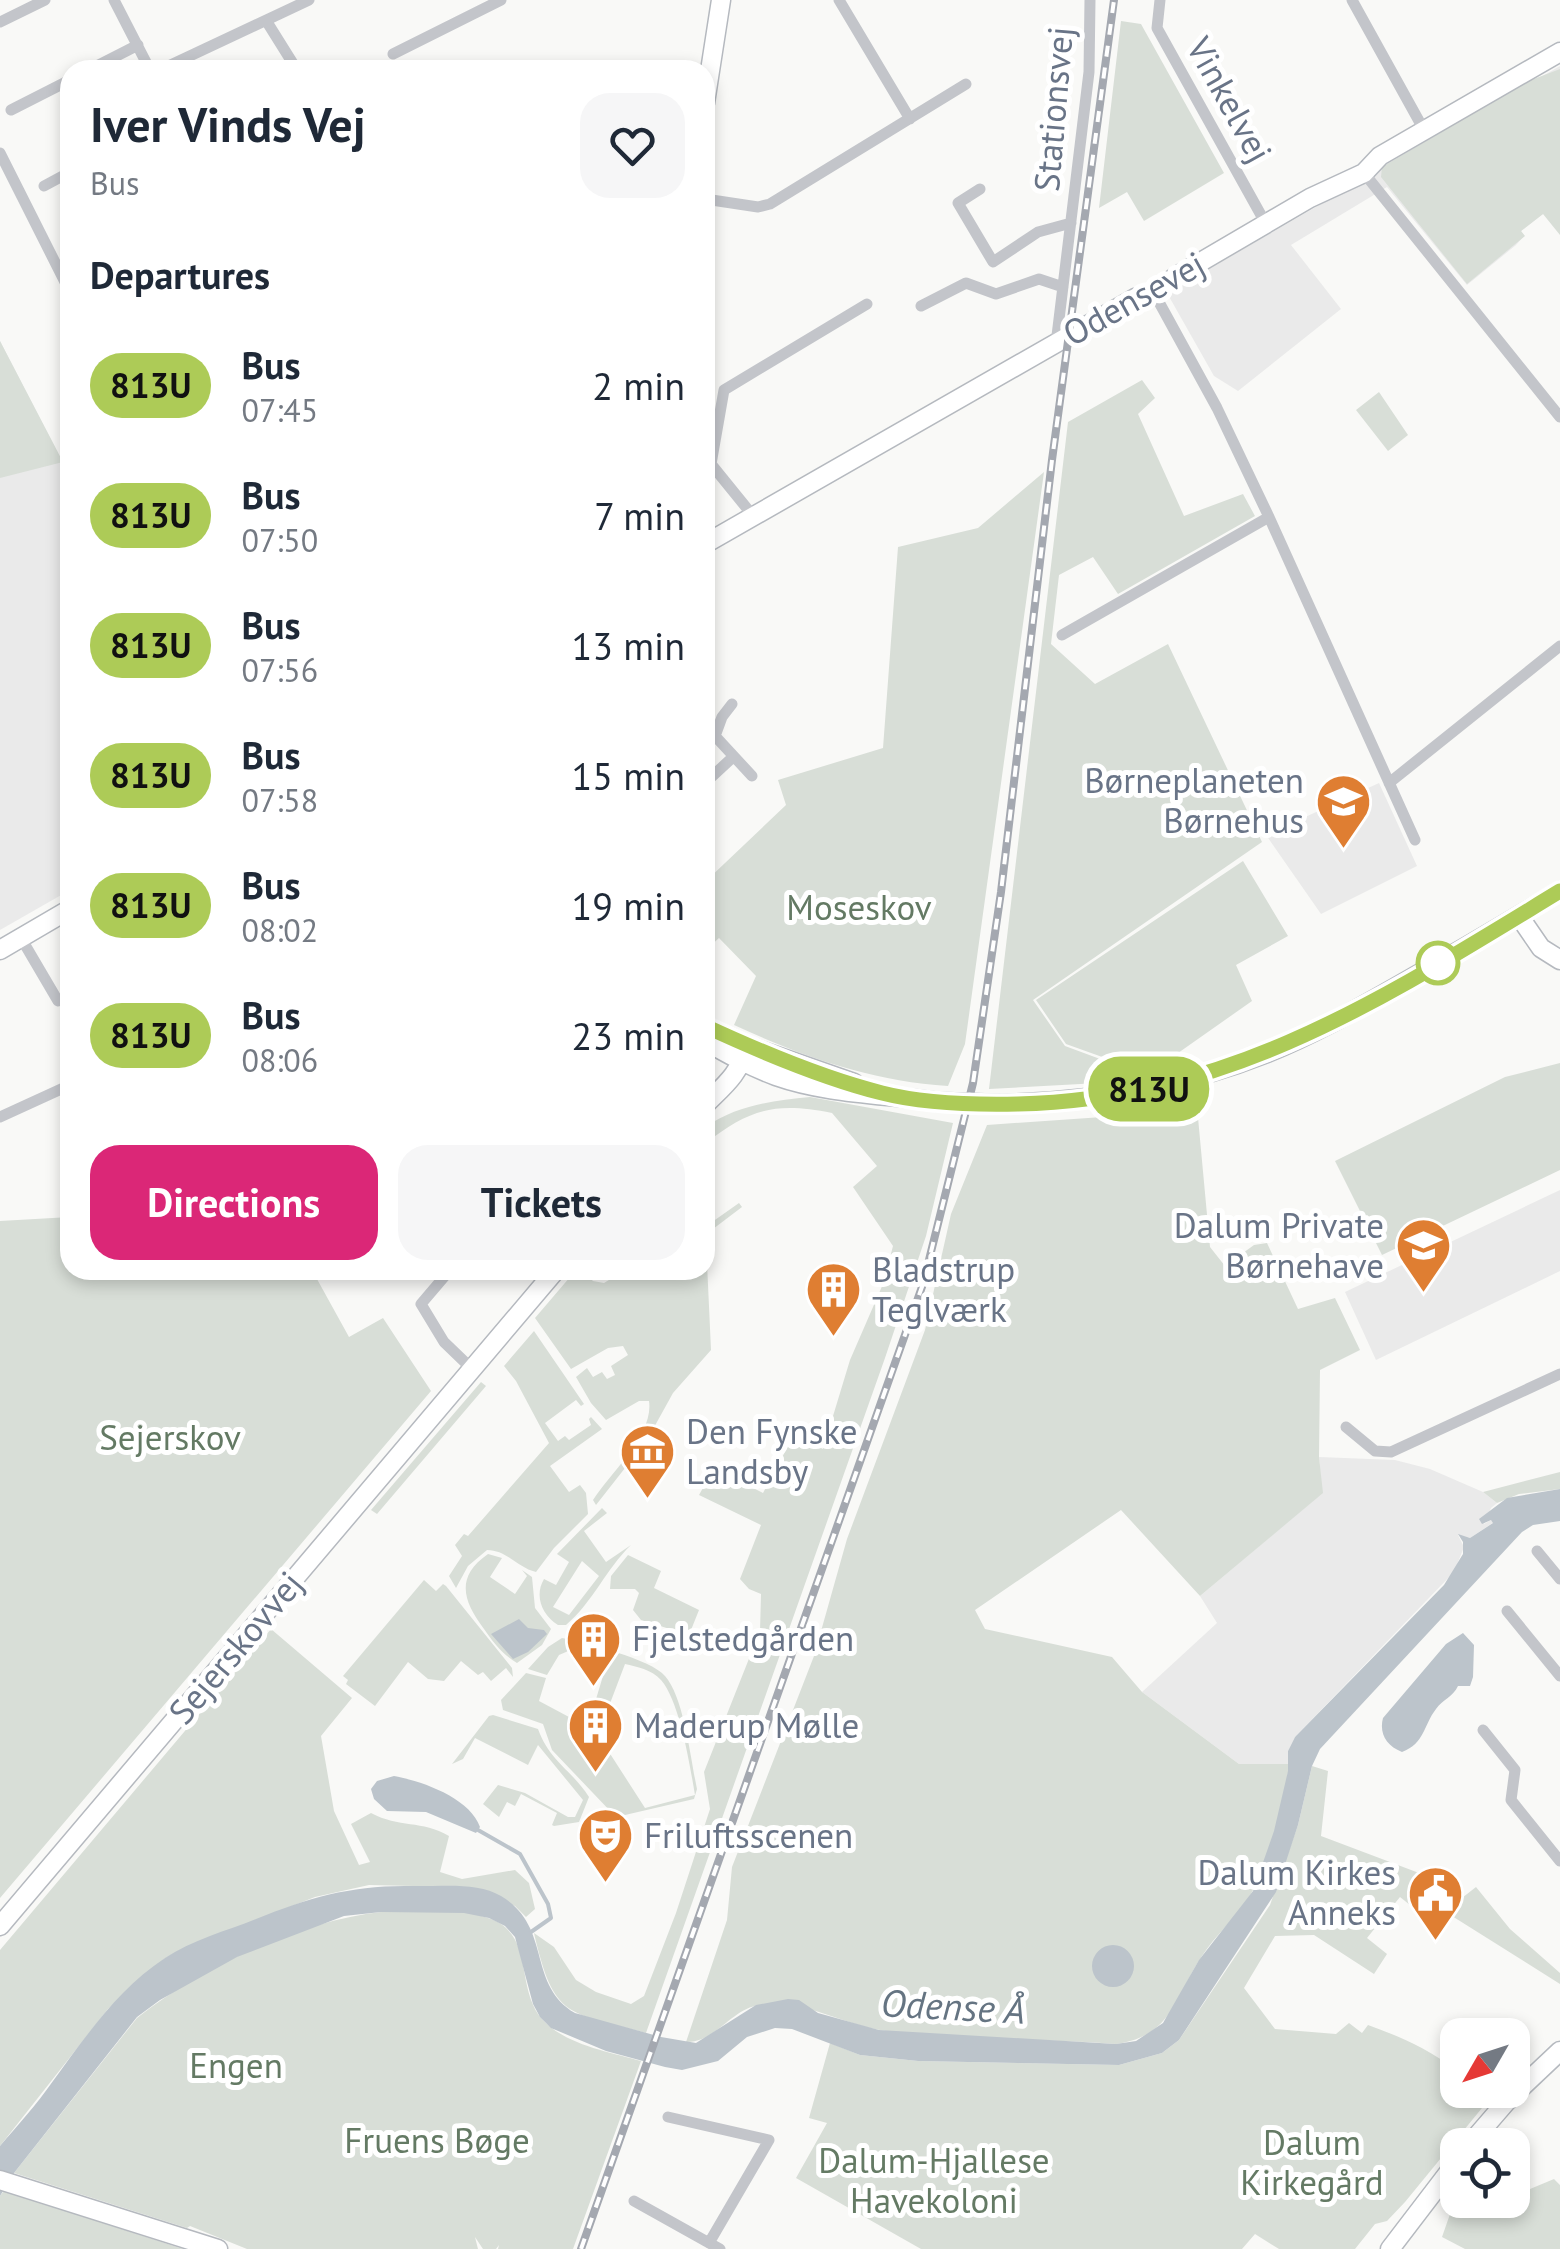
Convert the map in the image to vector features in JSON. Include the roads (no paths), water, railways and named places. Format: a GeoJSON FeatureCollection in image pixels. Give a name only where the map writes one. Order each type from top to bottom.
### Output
{"type":"FeatureCollection","features":[{"type":"Feature","properties":{"kind":"street"},"geometry":{"type":"LineString","coordinates":[[0,22],[45,0]]}},
{"type":"Feature","properties":{"kind":"street"},"geometry":{"type":"LineString","coordinates":[[114,0],[145,60]]}},
{"type":"Feature","properties":{"kind":"street"},"geometry":{"type":"LineString","coordinates":[[182,60],[309,0]]}},
{"type":"Feature","properties":{"kind":"street"},"geometry":{"type":"LineString","coordinates":[[393,54],[501,0]]}},
{"type":"Feature","properties":{"kind":"street"},"geometry":{"type":"LineString","coordinates":[[712,60],[722,0]]}},
{"type":"Feature","properties":{"kind":"street"},"geometry":{"type":"LineString","coordinates":[[839,0],[910,119]]}},
{"type":"Feature","properties":{"kind":"street","name":"Stationsvej"},"geometry":{"type":"LineString","coordinates":[[1056,344],[1089,72],[1090,0]]}},
{"type":"Feature","properties":{"kind":"street","name":"Vinkelvej"},"geometry":{"type":"LineString","coordinates":[[1160,0],[1157,28],[1266,224]]}},
{"type":"Feature","properties":{"kind":"street"},"geometry":{"type":"LineString","coordinates":[[1352,0],[1424,130]]}},
{"type":"Feature","properties":{"kind":"street"},"geometry":{"type":"LineString","coordinates":[[266,22],[291,60]]}},
{"type":"Feature","properties":{"kind":"street"},"geometry":{"type":"LineString","coordinates":[[109,60],[138,45]]}},
{"type":"Feature","properties":{"kind":"street","name":"Odensevej"},"geometry":{"type":"LineString","coordinates":[[715,539],[1134,298],[1154,293],[1310,198],[1364,173],[1380,156],[1560,52]]}},
{"type":"Feature","properties":{"kind":"street"},"geometry":{"type":"LineString","coordinates":[[715,201],[758,207],[770,204],[966,84]]}},
{"type":"Feature","properties":{"kind":"street"},"geometry":{"type":"LineString","coordinates":[[11,110],[60,85]]}},
{"type":"Feature","properties":{"kind":"street"},"geometry":{"type":"LineString","coordinates":[[0,152],[60,272]]}},
{"type":"Feature","properties":{"kind":"street"},"geometry":{"type":"LineString","coordinates":[[1364,173],[1560,418]]}},
{"type":"Feature","properties":{"kind":"street"},"geometry":{"type":"LineString","coordinates":[[44,186],[60,177]]}},
{"type":"Feature","properties":{"kind":"street","name":"Stationsvej"},"geometry":{"type":"LineString","coordinates":[[980,189],[958,203],[992,262],[1038,232],[1072,223]]}},
{"type":"Feature","properties":{"kind":"street"},"geometry":{"type":"LineString","coordinates":[[921,306],[966,282],[996,294],[1039,279],[1063,287]]}},
{"type":"Feature","properties":{"kind":"street"},"geometry":{"type":"LineString","coordinates":[[1154,293],[1217,408],[1269,517],[1414,840]]}},
{"type":"Feature","properties":{"kind":"street"},"geometry":{"type":"LineString","coordinates":[[715,441],[724,390],[867,304]]}},
{"type":"Feature","properties":{"kind":"street"},"geometry":{"type":"LineString","coordinates":[[852,313],[861,327]]}},
{"type":"Feature","properties":{"kind":"street"},"geometry":{"type":"LineString","coordinates":[[715,469],[754,518]]}},
{"type":"Feature","properties":{"kind":"street"},"geometry":{"type":"LineString","coordinates":[[1062,635],[1269,517]]}},
{"type":"Feature","properties":{"kind":"street"},"geometry":{"type":"LineString","coordinates":[[1389,782],[1560,646]]}},
{"type":"Feature","properties":{"kind":"street"},"geometry":{"type":"LineString","coordinates":[[732,704],[715,736],[752,776]]}},
{"type":"Feature","properties":{"kind":"street"},"geometry":{"type":"LineString","coordinates":[[715,774],[733,757]]}},
{"type":"Feature","properties":{"kind":"street"},"geometry":{"type":"LineString","coordinates":[[715,1046],[822,1080],[939,1102],[1000,1104],[1102,1097],[1168,1085],[1234,1066],[1294,1042],[1560,892]]}},
{"type":"Feature","properties":{"kind":"street"},"geometry":{"type":"LineString","coordinates":[[0,950],[60,916]]}},
{"type":"Feature","properties":{"kind":"street"},"geometry":{"type":"LineString","coordinates":[[1519,916],[1541,948],[1560,960]]}},
{"type":"Feature","properties":{"kind":"street"},"geometry":{"type":"LineString","coordinates":[[21,938],[58,1002]]}},
{"type":"Feature","properties":{"kind":"street"},"geometry":{"type":"LineString","coordinates":[[715,1034],[738,1054]]}},
{"type":"Feature","properties":{"kind":"street"},"geometry":{"type":"LineString","coordinates":[[715,1078],[738,1054]]}},
{"type":"Feature","properties":{"kind":"street"},"geometry":{"type":"LineString","coordinates":[[715,1090],[738,1054]]}},
{"type":"Feature","properties":{"kind":"street"},"geometry":{"type":"LineString","coordinates":[[0,1117],[60,1090]]}},
{"type":"Feature","properties":{"kind":"street"},"geometry":{"type":"LineString","coordinates":[[441,1280],[421,1304],[444,1342],[472,1369]]}},
{"type":"Feature","properties":{"kind":"street","name":"Sejerskovvej"},"geometry":{"type":"LineString","coordinates":[[0,1926],[548,1280]]}},
{"type":"Feature","properties":{"kind":"street"},"geometry":{"type":"LineString","coordinates":[[1346,1427],[1375,1450],[1391,1452],[1560,1374]]}},
{"type":"Feature","properties":{"kind":"street"},"geometry":{"type":"LineString","coordinates":[[1537,1551],[1560,1579]]}},
{"type":"Feature","properties":{"kind":"street"},"geometry":{"type":"LineString","coordinates":[[1508,1611],[1560,1676]]}},
{"type":"Feature","properties":{"kind":"street"},"geometry":{"type":"LineString","coordinates":[[1483,1730],[1515,1770],[1511,1800],[1560,1861]]}},
{"type":"Feature","properties":{"kind":"street"},"geometry":{"type":"LineString","coordinates":[[1484,2128],[1560,2051]]}},
{"type":"Feature","properties":{"kind":"street"},"geometry":{"type":"LineString","coordinates":[[634,2201],[715,2246],[768,2140],[668,2117]]}},
{"type":"Feature","properties":{"kind":"street"},"geometry":{"type":"LineString","coordinates":[[5,2181],[218,2249]]}},
{"type":"Feature","properties":{"kind":"street"},"geometry":{"type":"LineString","coordinates":[[1390,2249],[1440,2184]]}},
{"type":"Feature","properties":{"kind":"waterway"},"geometry":{"type":"LineString","coordinates":[[478,1830],[520,1854],[548,1904],[551,1918],[531,1932]]}},
{"type":"Feature","properties":{"kind":"railway"},"geometry":{"type":"LineString","coordinates":[[581,2249],[923,1284],[973,1083],[1001,892],[1052,460],[1114,0]]}},
{"type":"Feature","properties":{"kind":"place","name":"Børneplaneten Børnehus"},"geometry":{"type":"Point","coordinates":[1343,850]}},
{"type":"Feature","properties":{"kind":"place","name":"Dalum Private Børnehave"},"geometry":{"type":"Point","coordinates":[1423,1295]}},
{"type":"Feature","properties":{"kind":"place","name":"Bladstrup Teglværk"},"geometry":{"type":"Point","coordinates":[833,1339]}},
{"type":"Feature","properties":{"kind":"place","name":"Den Fynske Landsby"},"geometry":{"type":"Point","coordinates":[647,1501]}},
{"type":"Feature","properties":{"kind":"place","name":"Fjelstedgården"},"geometry":{"type":"Point","coordinates":[593,1688]}},
{"type":"Feature","properties":{"kind":"place","name":"Maderup Mølle"},"geometry":{"type":"Point","coordinates":[595,1775]}},
{"type":"Feature","properties":{"kind":"place","name":"Friluftsscenen"},"geometry":{"type":"Point","coordinates":[605,1885]}},
{"type":"Feature","properties":{"kind":"place","name":"Dalum Kirkes Anneks"},"geometry":{"type":"Point","coordinates":[1435,1942]}},
{"type":"Feature","properties":{"kind":"park label","name":"Moseskov"},"geometry":{"type":"Point","coordinates":[859,908]}},
{"type":"Feature","properties":{"kind":"park label","name":"Sejerskov"},"geometry":{"type":"Point","coordinates":[170,1438]}},
{"type":"Feature","properties":{"kind":"park label","name":"Engen"},"geometry":{"type":"Point","coordinates":[236,2066]}},
{"type":"Feature","properties":{"kind":"park label","name":"Fruens Bøge"},"geometry":{"type":"Point","coordinates":[437,2141]}},
{"type":"Feature","properties":{"kind":"park label","name":"Dalum Kirkegård"},"geometry":{"type":"Point","coordinates":[1312,2163]}},
{"type":"Feature","properties":{"kind":"park label","name":"Dalum-Hjallese Havekoloni"},"geometry":{"type":"Point","coordinates":[934,2181]}},
{"type":"Feature","properties":{"kind":"water label","name":"Odense Å"},"geometry":{"type":"Point","coordinates":[953,2007]}}]}
